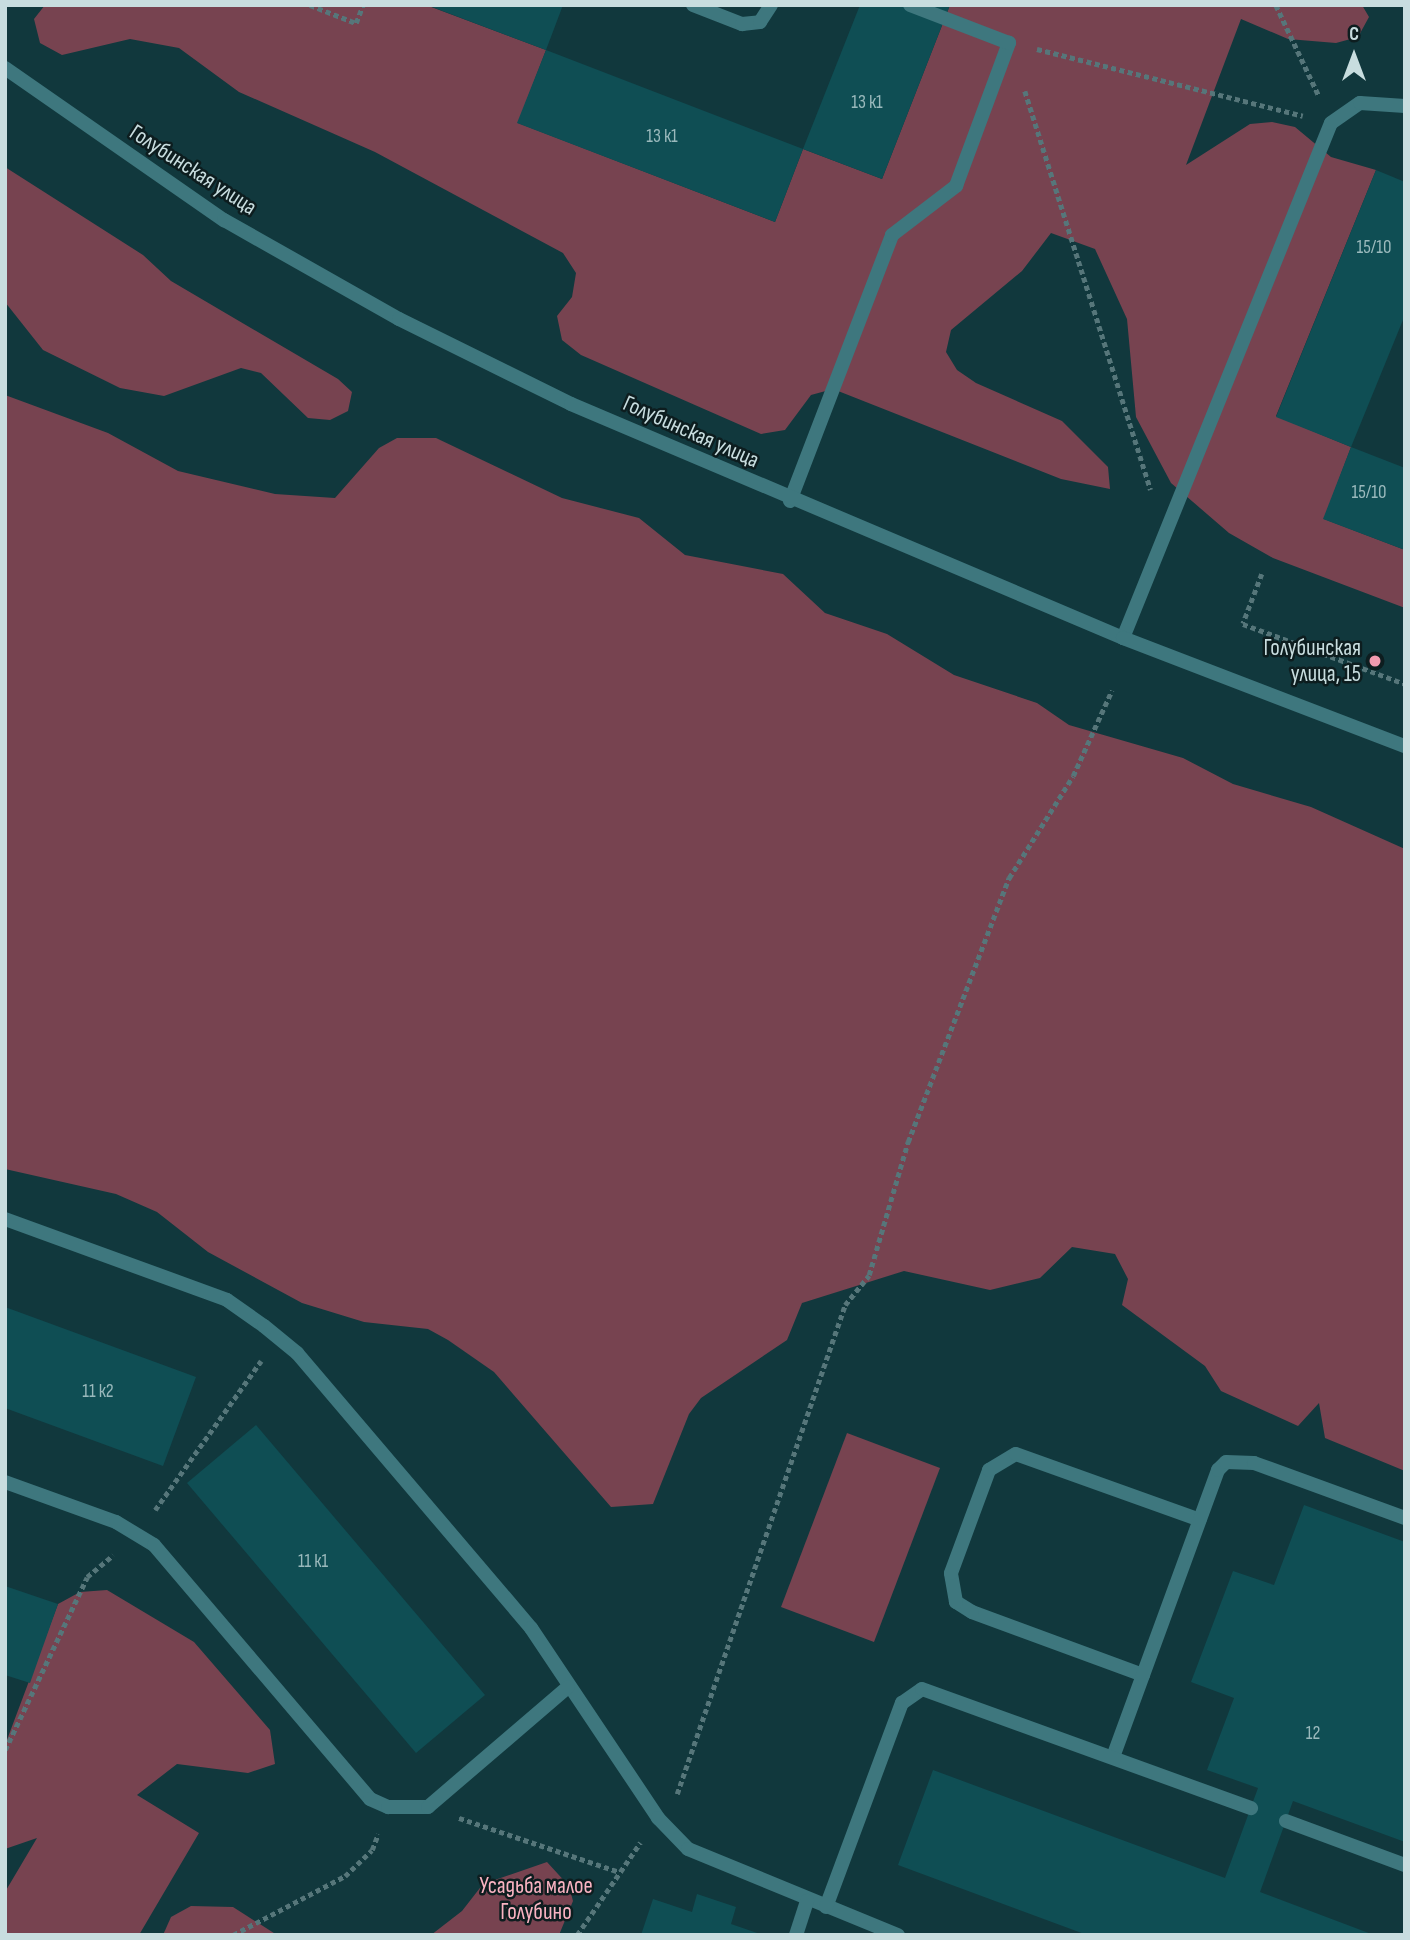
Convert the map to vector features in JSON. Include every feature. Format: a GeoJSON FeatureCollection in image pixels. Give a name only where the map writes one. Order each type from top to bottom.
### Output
{"type":"FeatureCollection","features":[{"type":"Feature","properties":{"kind":"street"},"geometry":{"type":"LineString","coordinates":[[693,5],[742,24],[760,22],[771,5]]}},
{"type":"Feature","properties":{"kind":"street"},"geometry":{"type":"LineString","coordinates":[[790,501],[892,235],[956,186],[1009,43],[909,5]]}},
{"type":"Feature","properties":{"kind":"street","name":"Голубинская улица"},"geometry":{"type":"LineString","coordinates":[[5,68],[225,220],[399,319],[571,404],[790,501],[1123,638],[1405,746]]}},
{"type":"Feature","properties":{"kind":"street"},"geometry":{"type":"LineString","coordinates":[[1123,638],[1331,122],[1360,103],[1405,106]]}},
{"type":"Feature","properties":{"kind":"street"},"geometry":{"type":"LineString","coordinates":[[5,1219],[227,1300],[278,1337],[531,1628],[568,1688],[658,1818],[688,1849],[807,1901],[898,1935]]}},
{"type":"Feature","properties":{"kind":"street"},"geometry":{"type":"LineString","coordinates":[[1143,1675],[972,1612],[956,1602],[951,1573],[989,1470],[1016,1454],[1200,1520]]}},
{"type":"Feature","properties":{"kind":"street"},"geometry":{"type":"LineString","coordinates":[[1113,1757],[1218,1470],[1238,1459],[1405,1518]]}},
{"type":"Feature","properties":{"kind":"street"},"geometry":{"type":"LineString","coordinates":[[5,1482],[137,1535],[154,1545],[370,1799],[388,1807],[428,1807],[568,1688]]}},
{"type":"Feature","properties":{"kind":"street"},"geometry":{"type":"LineString","coordinates":[[825,1908],[911,1693],[937,1692],[1251,1808]]}},
{"type":"Feature","properties":{"kind":"street"},"geometry":{"type":"LineString","coordinates":[[1286,1821],[1405,1865]]}},
{"type":"Feature","properties":{"kind":"street"},"geometry":{"type":"LineString","coordinates":[[796,1935],[807,1901]]}},
{"type":"Feature","properties":{"kind":"path"},"geometry":{"type":"LineString","coordinates":[[310,5],[356,23],[363,5]]}},
{"type":"Feature","properties":{"kind":"path"},"geometry":{"type":"LineString","coordinates":[[1276,5],[1331,122]]}},
{"type":"Feature","properties":{"kind":"path"},"geometry":{"type":"LineString","coordinates":[[1009,43],[1331,122]]}},
{"type":"Feature","properties":{"kind":"path"},"geometry":{"type":"LineString","coordinates":[[1009,43],[1165,534]]}},
{"type":"Feature","properties":{"kind":"path"},"geometry":{"type":"LineString","coordinates":[[1262,574],[1243,624],[1405,684]]}},
{"type":"Feature","properties":{"kind":"path"},"geometry":{"type":"LineString","coordinates":[[577,1935],[619,1872],[680,1790],[845,1306],[869,1275],[908,1142],[1009,878],[1073,776],[1112,690]]}},
{"type":"Feature","properties":{"kind":"path"},"geometry":{"type":"LineString","coordinates":[[5,1750],[87,1577],[137,1535],[278,1337]]}},
{"type":"Feature","properties":{"kind":"path"},"geometry":{"type":"LineString","coordinates":[[233,1935],[355,1868],[372,1850],[388,1807]]}},
{"type":"Feature","properties":{"kind":"path"},"geometry":{"type":"LineString","coordinates":[[428,1807],[619,1872]]}},
{"type":"Feature","properties":{"kind":"green space"},"geometry":{"type":"Polygon","coordinates":[[[45,5],[426,5],[546,50],[518,123],[775,222],[803,149],[882,179],[950,5],[1362,5],[1369,17],[1358,37],[1336,43],[1288,39],[1241,19],[1186,165],[1250,124],[1272,122],[1295,127],[1331,157],[1376,170],[1276,416],[1351,447],[1324,519],[1405,550],[1405,608],[1273,558],[1229,533],[1171,483],[1136,417],[1127,319],[1095,249],[1051,233],[1022,271],[951,330],[946,352],[957,370],[976,383],[1062,421],[1108,467],[1110,489],[1061,479],[833,389],[811,395],[785,430],[761,434],[581,355],[562,340],[557,316],[572,297],[576,273],[563,253],[375,152],[239,92],[179,48],[130,39],[62,55],[40,43],[34,19],[45,5]]]}},
{"type":"Feature","properties":{"kind":"green space"},"geometry":{"type":"Polygon","coordinates":[[[5,167],[143,255],[171,281],[338,379],[352,392],[348,411],[330,420],[308,418],[261,373],[241,368],[164,396],[120,388],[43,350],[5,302],[5,167]]]}},
{"type":"Feature","properties":{"kind":"green space"},"geometry":{"type":"Polygon","coordinates":[[[5,395],[108,433],[178,471],[275,494],[335,498],[379,448],[397,438],[436,438],[562,498],[639,518],[685,555],[783,574],[825,613],[887,634],[954,675],[1037,703],[1069,725],[1183,758],[1233,784],[1311,807],[1405,849],[1405,1471],[1325,1438],[1319,1403],[1298,1426],[1221,1391],[1205,1366],[1122,1305],[1128,1279],[1115,1254],[1072,1247],[1040,1278],[990,1290],[904,1271],[802,1303],[787,1340],[701,1398],[689,1414],[653,1504],[611,1507],[494,1372],[448,1340],[428,1329],[364,1322],[302,1303],[208,1252],[157,1212],[116,1194],[5,1169],[5,395]]]}},
{"type":"Feature","properties":{"kind":"green space"},"geometry":{"type":"Polygon","coordinates":[[[847,1433],[940,1468],[874,1642],[781,1607],[847,1433]]]}},
{"type":"Feature","properties":{"kind":"green space"},"geometry":{"type":"Polygon","coordinates":[[[107,1590],[194,1642],[270,1730],[275,1764],[248,1773],[177,1764],[137,1795],[199,1833],[139,1935],[5,1935],[5,1892],[37,1838],[5,1849],[5,1745],[58,1604],[80,1592],[107,1590]]]}},
{"type":"Feature","properties":{"kind":"green space","name":"Усадьба малое Голубино"},"geometry":{"type":"Polygon","coordinates":[[[547,1862],[569,1886],[573,1901],[559,1935],[431,1935],[462,1911],[483,1884],[547,1862]]]}},
{"type":"Feature","properties":{"kind":"green space"},"geometry":{"type":"Polygon","coordinates":[[[191,1906],[233,1907],[277,1935],[163,1935],[171,1917],[191,1906]]]}},
{"type":"Feature","properties":{"kind":"building"},"geometry":{"type":"Polygon","coordinates":[[[427,5],[563,5],[546,50],[427,5]]]}},
{"type":"Feature","properties":{"kind":"building"},"geometry":{"type":"Polygon","coordinates":[[[860,5],[950,5],[882,179],[803,149],[860,5]]]}},
{"type":"Feature","properties":{"kind":"building"},"geometry":{"type":"Polygon","coordinates":[[[546,50],[803,149],[775,222],[517,123],[546,50]]]}},
{"type":"Feature","properties":{"kind":"building"},"geometry":{"type":"Polygon","coordinates":[[[1376,170],[1405,182],[1405,315],[1351,447],[1276,417],[1376,170]]]}},
{"type":"Feature","properties":{"kind":"building"},"geometry":{"type":"Polygon","coordinates":[[[1351,447],[1405,468],[1405,550],[1323,519],[1351,447]]]}},
{"type":"Feature","properties":{"kind":"building"},"geometry":{"type":"Polygon","coordinates":[[[5,1307],[196,1377],[163,1466],[5,1408],[5,1307]]]}},
{"type":"Feature","properties":{"kind":"building"},"geometry":{"type":"Polygon","coordinates":[[[256,1425],[485,1695],[416,1753],[187,1483],[256,1425]]]}},
{"type":"Feature","properties":{"kind":"building"},"geometry":{"type":"Polygon","coordinates":[[[1304,1505],[1405,1542],[1405,1842],[1293,1801],[1260,1892],[1374,1935],[1087,1935],[898,1865],[933,1770],[1225,1878],[1258,1788],[1207,1770],[1234,1698],[1191,1682],[1233,1571],[1274,1585],[1304,1505]]]}},
{"type":"Feature","properties":{"kind":"building"},"geometry":{"type":"Polygon","coordinates":[[[5,1586],[58,1604],[30,1683],[5,1675],[5,1586]]]}},
{"type":"Feature","properties":{"kind":"building"},"geometry":{"type":"Polygon","coordinates":[[[697,1894],[736,1907],[731,1924],[763,1935],[641,1935],[653,1899],[692,1912],[697,1894]]]}},
{"type":"Feature","properties":{"kind":"place","name":"Голубинская улица, 15"},"geometry":{"type":"Point","coordinates":[1375,661]}}]}
